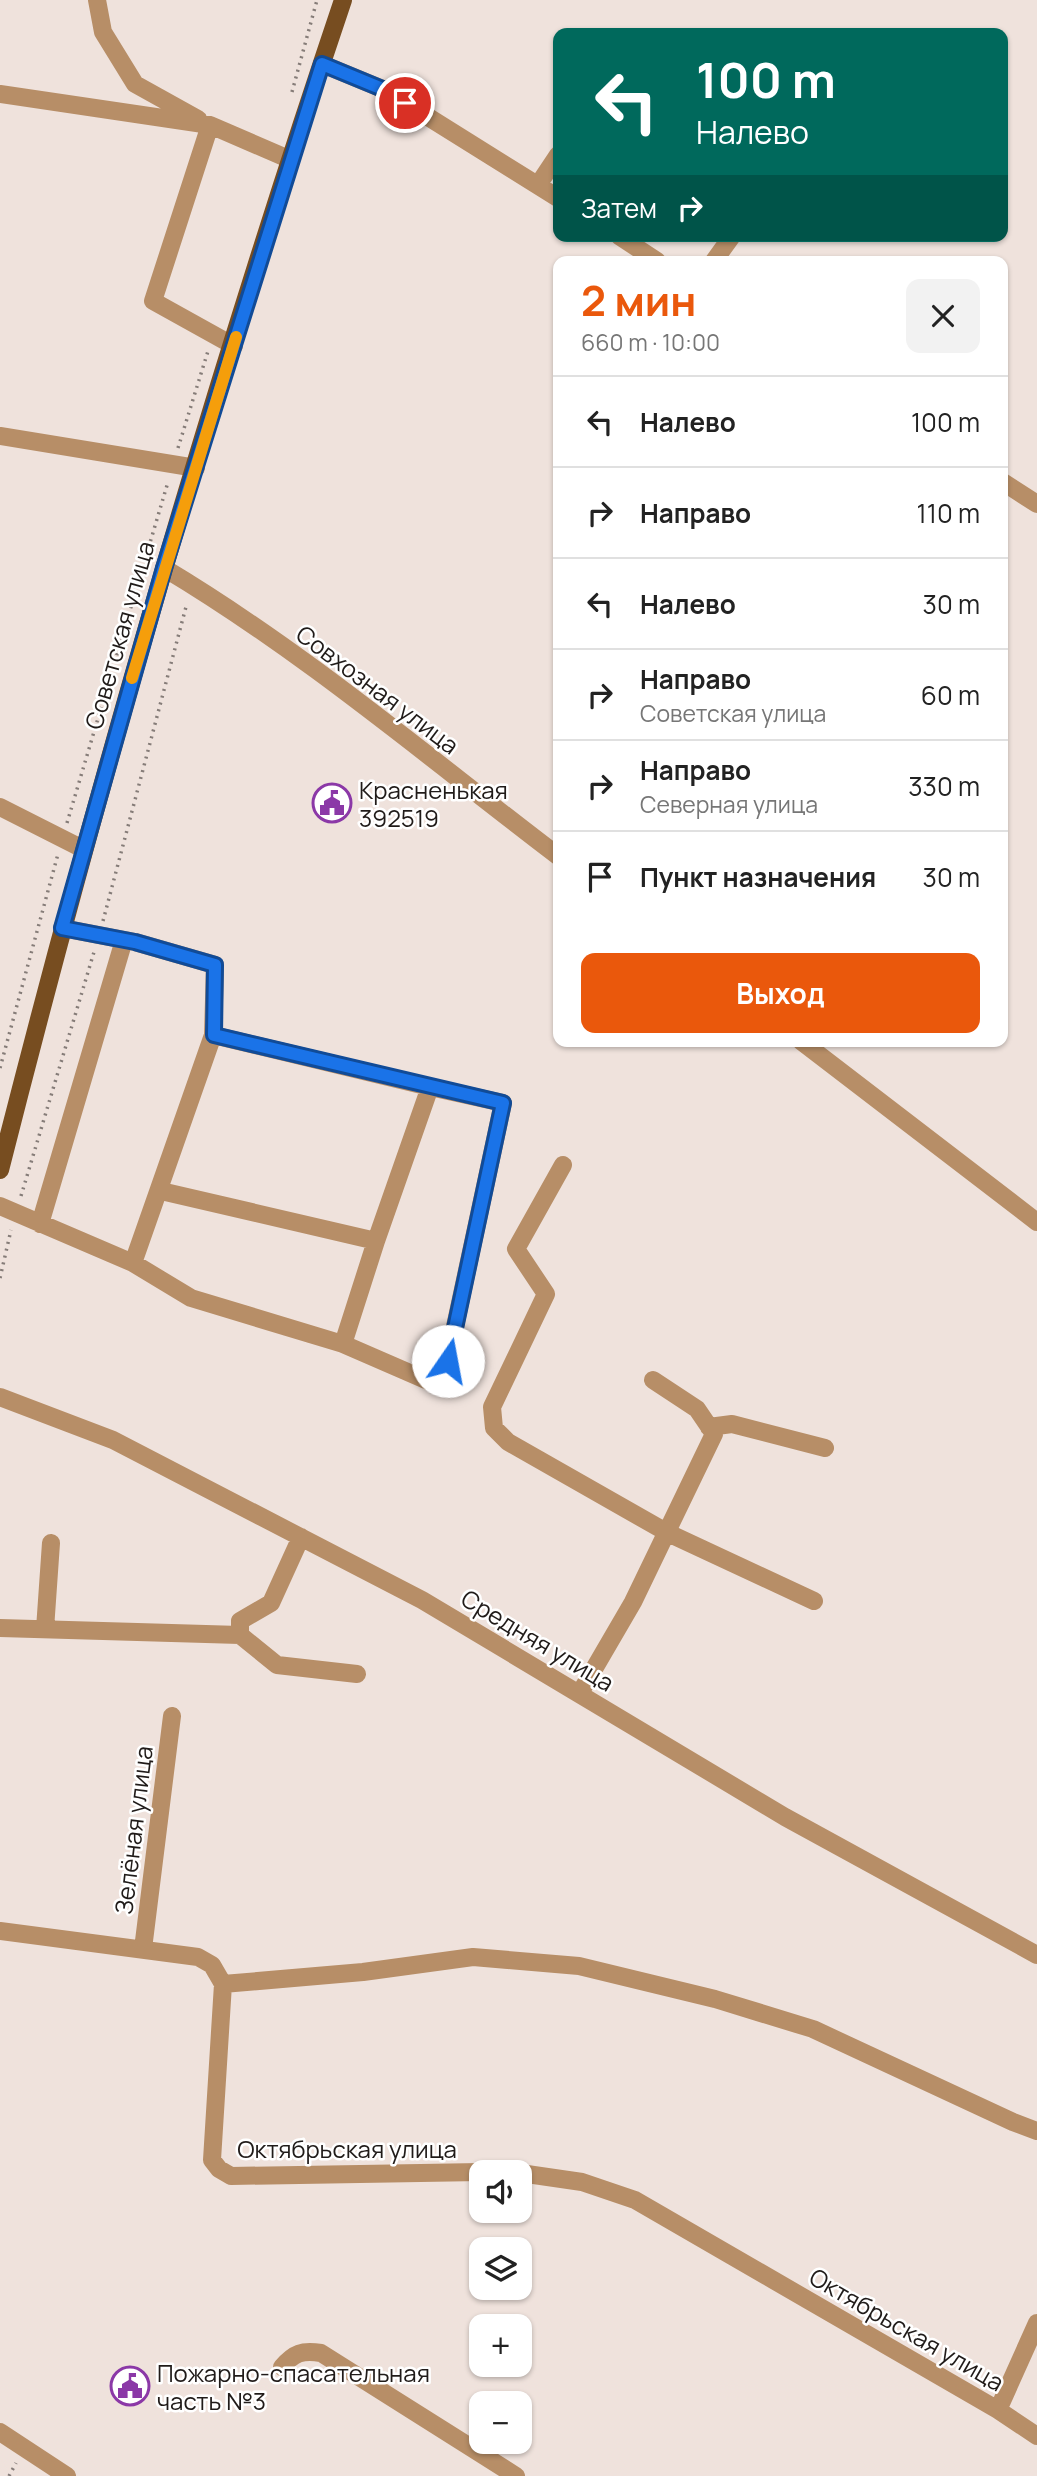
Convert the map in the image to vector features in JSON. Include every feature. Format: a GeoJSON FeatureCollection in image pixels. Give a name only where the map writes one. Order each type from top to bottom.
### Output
{"type":"FeatureCollection","features":[{"type":"Feature","properties":{"kind":"main road","name":"Советская улица"},"geometry":{"type":"LineString","coordinates":[[0,1170],[83,849],[164,568],[343,0]]}},
{"type":"Feature","properties":{"kind":"street"},"geometry":{"type":"LineString","coordinates":[[97,0],[103,32],[135,83],[210,125],[291,160]]}},
{"type":"Feature","properties":{"kind":"street"},"geometry":{"type":"LineString","coordinates":[[322,64],[385,90],[553,195]]}},
{"type":"Feature","properties":{"kind":"street"},"geometry":{"type":"LineString","coordinates":[[0,94],[210,125]]}},
{"type":"Feature","properties":{"kind":"street"},"geometry":{"type":"LineString","coordinates":[[210,125],[153,301],[212,336],[234,345]]}},
{"type":"Feature","properties":{"kind":"street"},"geometry":{"type":"LineString","coordinates":[[538,185],[553,162]]}},
{"type":"Feature","properties":{"kind":"street"},"geometry":{"type":"LineString","coordinates":[[628,242],[649,256]]}},
{"type":"Feature","properties":{"kind":"street"},"geometry":{"type":"LineString","coordinates":[[0,436],[196,468]]}},
{"type":"Feature","properties":{"kind":"street"},"geometry":{"type":"LineString","coordinates":[[1008,485],[1037,504]]}},
{"type":"Feature","properties":{"kind":"street","name":"Совхозная улица"},"geometry":{"type":"LineString","coordinates":[[164,568],[209,595],[330,682],[553,852]]}},
{"type":"Feature","properties":{"kind":"street"},"geometry":{"type":"LineString","coordinates":[[0,807],[83,849]]}},
{"type":"Feature","properties":{"kind":"street"},"geometry":{"type":"LineString","coordinates":[[62,928],[124,940],[215,965],[214,1035],[161,1191],[133,1262]]}},
{"type":"Feature","properties":{"kind":"street"},"geometry":{"type":"LineString","coordinates":[[40,1224],[124,940]]}},
{"type":"Feature","properties":{"kind":"street"},"geometry":{"type":"LineString","coordinates":[[0,1206],[133,1262],[191,1298],[343,1345],[442,1387],[503,1103],[214,1035]]}},
{"type":"Feature","properties":{"kind":"street"},"geometry":{"type":"LineString","coordinates":[[809,1047],[1037,1222]]}},
{"type":"Feature","properties":{"kind":"street"},"geometry":{"type":"LineString","coordinates":[[343,1345],[430,1087]]}},
{"type":"Feature","properties":{"kind":"street"},"geometry":{"type":"LineString","coordinates":[[563,1165],[516,1249],[546,1294],[492,1407],[494,1428],[508,1442],[668,1533],[814,1601]]}},
{"type":"Feature","properties":{"kind":"street"},"geometry":{"type":"LineString","coordinates":[[161,1191],[376,1241]]}},
{"type":"Feature","properties":{"kind":"street"},"geometry":{"type":"LineString","coordinates":[[580,1693],[633,1602],[714,1434],[697,1409],[653,1380]]}},
{"type":"Feature","properties":{"kind":"street","name":"Средняя улица"},"geometry":{"type":"LineString","coordinates":[[0,1397],[113,1440],[422,1600],[785,1817],[1037,1955]]}},
{"type":"Feature","properties":{"kind":"street"},"geometry":{"type":"LineString","coordinates":[[709,1427],[732,1424],[825,1448]]}},
{"type":"Feature","properties":{"kind":"street"},"geometry":{"type":"LineString","coordinates":[[240,1635],[240,1621],[271,1603],[301,1537]]}},
{"type":"Feature","properties":{"kind":"street"},"geometry":{"type":"LineString","coordinates":[[45,1629],[51,1543]]}},
{"type":"Feature","properties":{"kind":"street"},"geometry":{"type":"LineString","coordinates":[[0,1628],[240,1635],[276,1665],[357,1674]]}},
{"type":"Feature","properties":{"kind":"street","name":"Зелёная улица"},"geometry":{"type":"LineString","coordinates":[[143,1950],[172,1716]]}},
{"type":"Feature","properties":{"kind":"street"},"geometry":{"type":"LineString","coordinates":[[0,1931],[198,1957],[212,1965],[223,1984],[363,1972],[473,1957],[579,1966],[715,1999],[813,2029],[1013,2122],[1037,2130]]}},
{"type":"Feature","properties":{"kind":"street","name":"Октябрьская улица"},"geometry":{"type":"LineString","coordinates":[[223,1984],[212,2160],[219,2169],[231,2176],[469,2172]]}},
{"type":"Feature","properties":{"kind":"street","name":"Октябрьская улица"},"geometry":{"type":"LineString","coordinates":[[532,2175],[582,2182],[635,2200],[998,2410],[1037,2436]]}},
{"type":"Feature","properties":{"kind":"street"},"geometry":{"type":"LineString","coordinates":[[998,2410],[1037,2323]]}},
{"type":"Feature","properties":{"kind":"street"},"geometry":{"type":"LineString","coordinates":[[282,2367],[293,2355],[306,2350],[321,2353],[516,2476]]}},
{"type":"Feature","properties":{"kind":"street"},"geometry":{"type":"LineString","coordinates":[[0,2432],[67,2476]]}},
{"type":"Feature","properties":{"kind":"path"},"geometry":{"type":"LineString","coordinates":[[289,102],[317,0]]}},
{"type":"Feature","properties":{"kind":"path"},"geometry":{"type":"LineString","coordinates":[[0,1068],[63,839],[212,336]]}},
{"type":"Feature","properties":{"kind":"slow traffic"},"geometry":{"type":"LineString","coordinates":[[132,678],[236,337]]}},
{"type":"Feature","properties":{"kind":"place","name":"Красненькая 392519"},"geometry":{"type":"Point","coordinates":[332,803]}},
{"type":"Feature","properties":{"kind":"place","name":"Пожарно-спасательная часть №3"},"geometry":{"type":"Point","coordinates":[130,2386]}},
{"type":"Feature","properties":{"kind":"route"},"geometry":{"type":"LineString","coordinates":[[405,103],[385,90],[322,64],[164,568],[62,928],[135,942],[215,965],[214,1035],[503,1103],[448,1361]]}}]}
